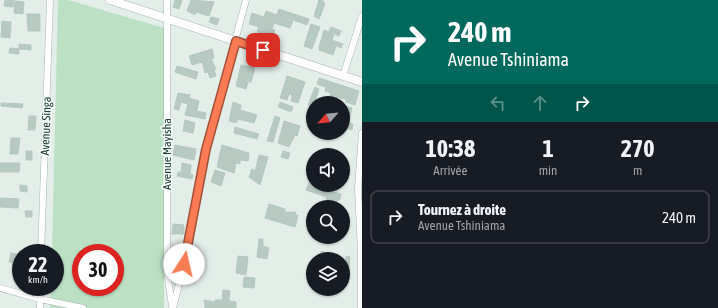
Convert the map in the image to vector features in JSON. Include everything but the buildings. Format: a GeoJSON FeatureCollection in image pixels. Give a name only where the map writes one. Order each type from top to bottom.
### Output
{"type":"FeatureCollection","features":[{"type":"Feature","properties":{"kind":"street","name":"Avenue Singa"},"geometry":{"type":"LineString","coordinates":[[42,244],[50,0]]}},
{"type":"Feature","properties":{"kind":"street"},"geometry":{"type":"LineString","coordinates":[[110,0],[362,82]]}},
{"type":"Feature","properties":{"kind":"street","name":"Avenue Mayisha"},"geometry":{"type":"LineString","coordinates":[[167,0],[167,272],[173,308]]}},
{"type":"Feature","properties":{"kind":"street"},"geometry":{"type":"LineString","coordinates":[[173,308],[184,264],[206,149],[246,0]]}},
{"type":"Feature","properties":{"kind":"street"},"geometry":{"type":"LineString","coordinates":[[343,76],[362,16]]}},
{"type":"Feature","properties":{"kind":"street"},"geometry":{"type":"LineString","coordinates":[[361,308],[361,252],[358,188],[362,133]]}},
{"type":"Feature","properties":{"kind":"street"},"geometry":{"type":"LineString","coordinates":[[0,288],[40,299],[83,308]]}},
{"type":"Feature","properties":{"kind":"street"},"geometry":{"type":"LineString","coordinates":[[40,299],[40,308]]}},
{"type":"Feature","properties":{"kind":"green space"},"geometry":{"type":"Polygon","coordinates":[[[58,0],[68,0],[164,28],[164,308],[50,308],[51,296],[64,296],[64,244],[52,244],[58,0]]]}},
{"type":"Feature","properties":{"kind":"route"},"geometry":{"type":"LineString","coordinates":[[184,264],[206,149],[236,41],[263,50]]}}]}
